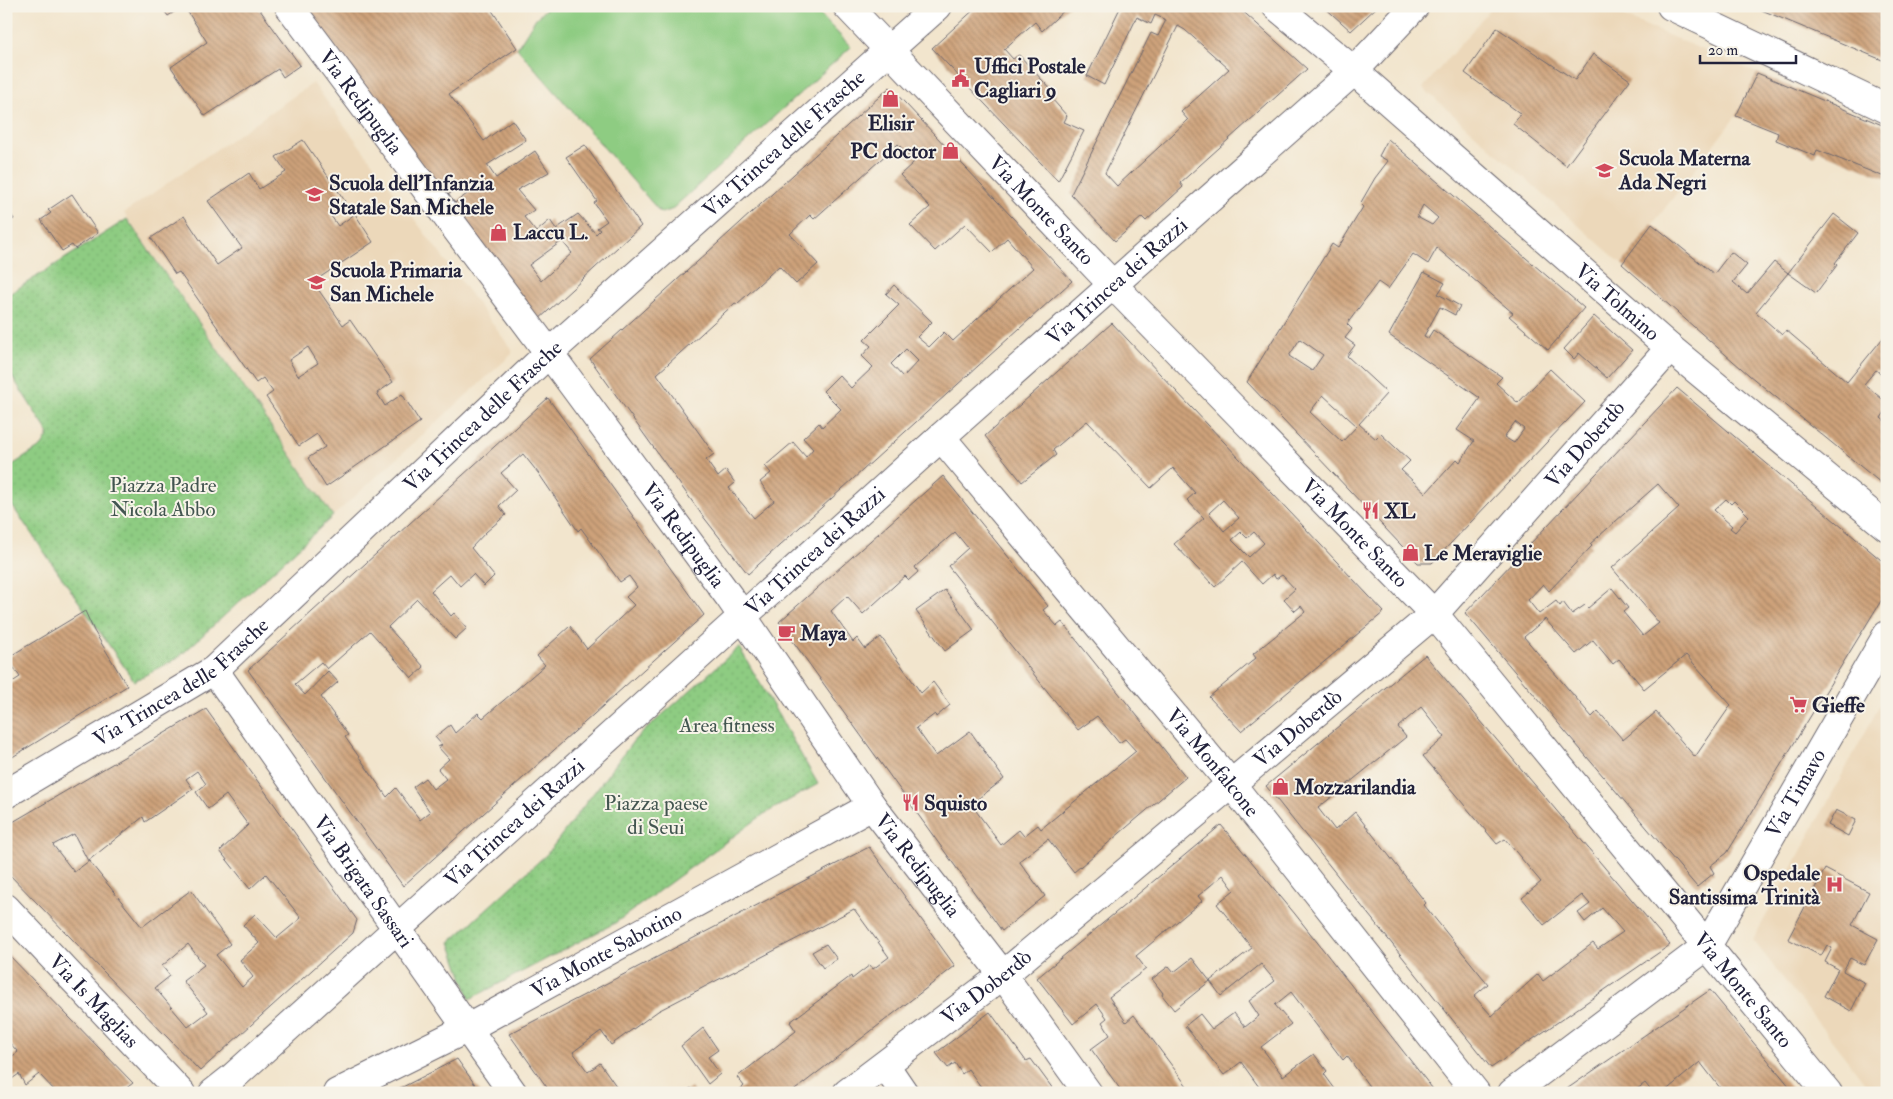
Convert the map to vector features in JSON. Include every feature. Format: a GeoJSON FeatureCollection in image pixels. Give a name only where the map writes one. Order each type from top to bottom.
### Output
{"type":"FeatureCollection","features":[{"type":"Feature","properties":{"kind":"street","name":"Via Redipuglia"},"geometry":{"type":"LineString","coordinates":[[289,6],[743,616],[872,806],[1003,975],[1088,1093]]}},
{"type":"Feature","properties":{"kind":"street","name":"Via Monte Santo"},"geometry":{"type":"LineString","coordinates":[[847,6],[1112,284],[1434,614],[1828,1093]]}},
{"type":"Feature","properties":{"kind":"street","name":"Via Trincea delle Frasche"},"geometry":{"type":"LineString","coordinates":[[6,794],[214,670],[549,353],[938,6]]}},
{"type":"Feature","properties":{"kind":"street","name":"Via Tolmino"},"geometry":{"type":"LineString","coordinates":[[1276,6],[1354,71],[1670,348],[1887,527]]}},
{"type":"Feature","properties":{"kind":"street","name":"Via Trincea dei Razzi"},"geometry":{"type":"LineString","coordinates":[[213,1093],[232,1078],[941,437],[1354,71],[1415,6]]}},
{"type":"Feature","properties":{"kind":"street"},"geometry":{"type":"LineString","coordinates":[[1671,6],[1887,109]]}},
{"type":"Feature","properties":{"kind":"street","name":"Via Doberdò"},"geometry":{"type":"LineString","coordinates":[[847,1093],[1003,975],[1434,614],[1670,348]]}},
{"type":"Feature","properties":{"kind":"street","name":"Via Monfalcone"},"geometry":{"type":"LineString","coordinates":[[941,437],[1232,785],[1476,1093]]}},
{"type":"Feature","properties":{"kind":"street","name":"Via Timavo"},"geometry":{"type":"LineString","coordinates":[[1512,1093],[1707,946],[1887,635]]}},
{"type":"Feature","properties":{"kind":"street","name":"Via Brigata Sassari"},"geometry":{"type":"LineString","coordinates":[[214,670],[513,1093]]}},
{"type":"Feature","properties":{"kind":"street","name":"Via Monte Sabotino"},"geometry":{"type":"LineString","coordinates":[[337,1093],[468,1028],[872,806]]}},
{"type":"Feature","properties":{"kind":"street","name":"Via Is Maglias"},"geometry":{"type":"LineString","coordinates":[[6,908],[182,1093]]}},
{"type":"Feature","properties":{"kind":"street"},"geometry":{"type":"LineString","coordinates":[[885,1065],[904,1093]]}},
{"type":"Feature","properties":{"kind":"shaded area","name":"Scuola Materna Ada Negri"},"geometry":{"type":"Polygon","coordinates":[[[1493,6],[1600,6],[1757,73],[1736,116],[1622,264],[1423,88],[1493,6]]]}},
{"type":"Feature","properties":{"kind":"shaded area","name":"Scuola Primaria San Michele"},"geometry":{"type":"Polygon","coordinates":[[[313,83],[512,350],[512,354],[333,516],[124,213],[313,83]]]}},
{"type":"Feature","properties":{"kind":"shaded area","name":"Ospedale Santissima Trinità"},"geometry":{"type":"Polygon","coordinates":[[[1887,692],[1887,1093],[1873,1093],[1753,940],[1887,692]]]}},
{"type":"Feature","properties":{"kind":"green space"},"geometry":{"type":"Polygon","coordinates":[[[545,6],[812,6],[851,47],[671,210],[661,213],[517,48],[536,18],[547,8],[545,6]]]}},
{"type":"Feature","properties":{"kind":"green space","name":"Piazza Padre Nicola Abbo"},"geometry":{"type":"Polygon","coordinates":[[[127,219],[333,516],[178,658],[134,681],[6,497],[6,469],[42,446],[49,434],[6,367],[6,296],[127,219]]]}},
{"type":"Feature","properties":{"kind":"green space"},"geometry":{"type":"Polygon","coordinates":[[[739,647],[818,784],[764,814],[615,923],[470,999],[450,942],[547,854],[634,740],[739,647]]]}},
{"type":"Feature","properties":{"kind":"building"},"geometry":{"type":"Polygon","coordinates":[[[161,6],[183,6],[168,16],[161,6]]]}},
{"type":"Feature","properties":{"kind":"building"},"geometry":{"type":"Polygon","coordinates":[[[184,6],[257,6],[300,65],[283,77],[278,69],[205,116],[171,67],[207,42],[184,6]]]}},
{"type":"Feature","properties":{"kind":"building"},"geometry":{"type":"Polygon","coordinates":[[[302,6],[489,6],[517,48],[449,94],[484,141],[512,120],[526,140],[487,165],[496,178],[535,151],[549,172],[517,190],[534,210],[524,217],[536,232],[550,220],[556,229],[578,214],[596,234],[600,230],[597,228],[607,221],[594,203],[597,201],[566,157],[585,145],[641,226],[537,321],[452,205],[471,191],[465,183],[445,197],[302,6]],[[562,241],[529,265],[541,281],[572,253],[562,241]]]}},
{"type":"Feature","properties":{"kind":"building"},"geometry":{"type":"Polygon","coordinates":[[[978,6],[1069,6],[1042,31],[1035,22],[1004,49],[1013,59],[1019,55],[1056,95],[1052,99],[1067,116],[1064,122],[1084,131],[1058,181],[932,48],[978,6]]]}},
{"type":"Feature","properties":{"kind":"building"},"geometry":{"type":"Polygon","coordinates":[[[1121,6],[1237,6],[1307,69],[1180,183],[1183,187],[1146,221],[1142,217],[1115,241],[1071,194],[1151,33],[1158,36],[1166,20],[1155,15],[1151,24],[1137,17],[1104,85],[1087,76],[1121,6]],[[1178,26],[1105,173],[1117,186],[1188,120],[1181,112],[1229,69],[1178,26]]]}},
{"type":"Feature","properties":{"kind":"building"},"geometry":{"type":"Polygon","coordinates":[[[1323,6],[1378,6],[1351,31],[1323,6]]]}},
{"type":"Feature","properties":{"kind":"building"},"geometry":{"type":"Polygon","coordinates":[[[1752,6],[1887,6],[1887,62],[1752,6]]]}},
{"type":"Feature","properties":{"kind":"building"},"geometry":{"type":"Polygon","coordinates":[[[1497,28],[1575,80],[1593,54],[1630,80],[1566,166],[1513,124],[1521,114],[1465,73],[1497,28]]]}},
{"type":"Feature","properties":{"kind":"building"},"geometry":{"type":"Polygon","coordinates":[[[1757,73],[1887,127],[1887,178],[1817,150],[1815,156],[1776,140],[1778,133],[1736,116],[1757,73]]]}},
{"type":"Feature","properties":{"kind":"building"},"geometry":{"type":"Polygon","coordinates":[[[890,87],[1072,281],[748,574],[702,515],[590,359],[890,87]],[[898,144],[814,219],[810,215],[790,234],[818,264],[796,284],[779,266],[657,374],[714,454],[706,460],[718,477],[726,470],[735,483],[729,488],[754,518],[774,501],[760,482],[771,473],[765,466],[793,442],[806,457],[813,449],[803,438],[819,423],[822,427],[841,409],[823,391],[839,375],[851,388],[873,367],[862,356],[871,346],[864,340],[899,305],[886,294],[894,285],[932,322],[917,337],[929,347],[944,332],[953,341],[1033,268],[1007,238],[992,252],[965,224],[935,251],[910,225],[930,207],[900,175],[914,162],[898,144]],[[906,349],[891,364],[903,377],[918,361],[906,349]]]}},
{"type":"Feature","properties":{"kind":"building"},"geometry":{"type":"Polygon","coordinates":[[[1388,139],[1584,308],[1548,350],[1509,316],[1513,313],[1437,248],[1428,264],[1413,254],[1388,289],[1378,282],[1347,324],[1352,329],[1345,338],[1355,345],[1347,356],[1387,393],[1359,424],[1376,439],[1381,434],[1410,461],[1401,470],[1426,493],[1457,459],[1460,462],[1474,441],[1457,430],[1480,398],[1389,335],[1424,272],[1445,283],[1438,294],[1460,306],[1455,315],[1440,307],[1424,336],[1428,338],[1433,330],[1502,377],[1496,383],[1518,403],[1550,369],[1585,402],[1432,563],[1418,563],[1247,382],[1332,244],[1338,248],[1363,207],[1360,204],[1375,178],[1388,161],[1379,156],[1388,139]],[[1423,205],[1417,217],[1432,225],[1438,218],[1423,205]],[[1300,339],[1289,356],[1312,371],[1323,355],[1300,339]],[[1323,395],[1310,412],[1342,442],[1357,426],[1323,395]],[[1515,422],[1504,437],[1514,443],[1524,429],[1515,422]]]}},
{"type":"Feature","properties":{"kind":"building"},"geometry":{"type":"Polygon","coordinates":[[[303,140],[345,201],[329,213],[338,226],[355,214],[373,242],[313,282],[343,325],[350,320],[393,382],[377,393],[385,406],[402,394],[420,422],[326,487],[308,458],[325,447],[317,434],[299,446],[266,397],[273,392],[263,378],[256,383],[179,272],[175,274],[151,238],[184,216],[217,265],[242,248],[208,201],[249,173],[259,189],[286,172],[276,157],[303,140]],[[308,347],[289,360],[298,376],[318,363],[308,347]]]}},
{"type":"Feature","properties":{"kind":"building"},"geometry":{"type":"Polygon","coordinates":[[[72,194],[98,233],[75,249],[72,245],[62,251],[41,220],[51,213],[48,210],[72,194]]]}},
{"type":"Feature","properties":{"kind":"building"},"geometry":{"type":"Polygon","coordinates":[[[6,207],[14,219],[6,223],[6,207]]]}},
{"type":"Feature","properties":{"kind":"building"},"geometry":{"type":"Polygon","coordinates":[[[1834,214],[1858,233],[1835,263],[1837,265],[1816,293],[1788,273],[1834,214]]]}},
{"type":"Feature","properties":{"kind":"building"},"geometry":{"type":"Polygon","coordinates":[[[1652,224],[1714,274],[1731,252],[1747,265],[1733,282],[1747,294],[1774,262],[1788,273],[1756,312],[1782,335],[1786,330],[1847,382],[1887,333],[1887,378],[1876,370],[1864,384],[1887,403],[1887,409],[1881,418],[1887,423],[1887,488],[1749,375],[1622,264],[1652,224]]]}},
{"type":"Feature","properties":{"kind":"building"},"geometry":{"type":"Polygon","coordinates":[[[1594,316],[1632,350],[1607,378],[1579,353],[1574,359],[1564,349],[1594,316]]]}},
{"type":"Feature","properties":{"kind":"building"},"geometry":{"type":"Polygon","coordinates":[[[1112,323],[1384,612],[1241,731],[1209,697],[1256,658],[1253,654],[1305,612],[1301,606],[1295,611],[1284,599],[1295,589],[1282,575],[1276,579],[1273,574],[1262,584],[1242,562],[1215,587],[1174,544],[1204,518],[1187,500],[1195,493],[1173,468],[1151,488],[1087,421],[1053,450],[1056,455],[1022,482],[985,436],[1112,323]],[[1223,500],[1209,513],[1224,531],[1239,518],[1223,500]],[[1241,532],[1232,540],[1249,557],[1264,543],[1254,532],[1247,538],[1241,532]]]}},
{"type":"Feature","properties":{"kind":"building"},"geometry":{"type":"Polygon","coordinates":[[[1677,388],[1887,565],[1887,591],[1727,853],[1710,866],[1714,873],[1697,887],[1465,613],[1677,388]],[[1658,484],[1590,544],[1592,546],[1549,591],[1543,584],[1528,600],[1539,614],[1556,601],[1560,606],[1563,602],[1572,614],[1585,605],[1588,608],[1612,588],[1628,608],[1623,612],[1643,636],[1659,623],[1612,568],[1679,508],[1658,484]],[[1726,499],[1714,510],[1732,526],[1730,528],[1735,532],[1749,516],[1734,501],[1731,504],[1726,499]],[[1545,619],[1524,637],[1592,717],[1598,711],[1623,740],[1656,712],[1695,757],[1731,705],[1686,655],[1644,689],[1619,659],[1613,664],[1593,640],[1576,654],[1545,619]]]}},
{"type":"Feature","properties":{"kind":"building"},"geometry":{"type":"Polygon","coordinates":[[[548,398],[704,615],[403,886],[248,670],[548,398]],[[523,454],[501,473],[516,490],[499,506],[506,515],[471,548],[494,576],[484,586],[473,574],[460,586],[450,574],[431,591],[451,616],[454,613],[467,628],[455,639],[417,599],[388,627],[424,667],[412,678],[370,631],[327,669],[321,662],[295,684],[305,695],[328,671],[338,682],[321,697],[348,735],[345,737],[387,797],[396,788],[420,820],[430,812],[413,787],[425,778],[433,789],[446,779],[438,769],[449,759],[438,747],[442,745],[435,737],[450,725],[455,733],[478,713],[483,718],[545,665],[537,656],[570,626],[587,649],[634,605],[626,597],[637,587],[629,576],[620,582],[581,528],[578,531],[523,454]]]}},
{"type":"Feature","properties":{"kind":"building"},"geometry":{"type":"Polygon","coordinates":[[[943,476],[1048,606],[1043,610],[1057,626],[1062,622],[1186,777],[1074,872],[1048,839],[1019,861],[1045,896],[1002,931],[779,622],[943,476]],[[955,532],[915,567],[918,572],[909,580],[905,576],[863,614],[847,596],[831,611],[853,642],[857,638],[865,649],[881,637],[921,693],[933,682],[950,705],[936,717],[935,714],[916,728],[936,756],[970,731],[1004,779],[971,804],[1001,845],[1019,830],[1024,836],[1038,825],[1041,829],[1136,751],[1125,739],[1119,743],[1097,716],[1078,730],[948,566],[968,548],[955,532]]]}},
{"type":"Feature","properties":{"kind":"building"},"geometry":{"type":"Polygon","coordinates":[[[945,590],[974,630],[945,651],[916,611],[945,590]]]}},
{"type":"Feature","properties":{"kind":"building"},"geometry":{"type":"Polygon","coordinates":[[[85,611],[94,631],[127,686],[6,761],[6,686],[20,677],[7,658],[85,611]]]}},
{"type":"Feature","properties":{"kind":"building"},"geometry":{"type":"Polygon","coordinates":[[[1425,655],[1670,945],[1491,1068],[1266,786],[1425,655]],[[1421,707],[1398,727],[1406,737],[1318,808],[1335,830],[1355,812],[1426,903],[1424,905],[1488,984],[1474,996],[1492,1016],[1538,974],[1543,981],[1593,943],[1598,949],[1623,932],[1602,908],[1585,922],[1578,913],[1590,904],[1582,895],[1544,925],[1522,898],[1541,882],[1505,839],[1497,844],[1423,756],[1445,737],[1421,707]]]}},
{"type":"Feature","properties":{"kind":"building"},"geometry":{"type":"Polygon","coordinates":[[[1887,700],[1887,712],[1882,710],[1887,700]]]}},
{"type":"Feature","properties":{"kind":"building"},"geometry":{"type":"Polygon","coordinates":[[[206,709],[357,920],[353,933],[200,1071],[6,871],[6,826],[206,709]],[[197,771],[186,779],[193,789],[145,822],[143,817],[88,861],[74,834],[53,845],[74,872],[89,861],[142,927],[191,890],[230,944],[216,955],[242,987],[253,977],[240,960],[259,943],[243,925],[255,914],[277,938],[301,918],[266,874],[250,889],[220,851],[248,825],[226,795],[208,809],[196,792],[206,784],[197,771]],[[188,944],[162,966],[170,976],[155,988],[188,1027],[208,1012],[183,981],[204,965],[188,944]]]}},
{"type":"Feature","properties":{"kind":"building"},"geometry":{"type":"Polygon","coordinates":[[[1836,810],[1856,820],[1848,836],[1828,825],[1836,810]]]}},
{"type":"Feature","properties":{"kind":"building"},"geometry":{"type":"Polygon","coordinates":[[[1221,825],[1295,914],[1436,1093],[1366,1093],[1371,1089],[1347,1056],[1343,1060],[1291,992],[1275,1005],[1291,1024],[1261,1047],[1283,1076],[1314,1054],[1327,1071],[1324,1074],[1338,1093],[1251,1093],[1259,1087],[1241,1062],[1224,1075],[1185,1026],[1200,1014],[1212,1029],[1234,1013],[1245,1027],[1259,1016],[1249,1001],[1275,981],[1261,964],[1221,996],[1210,981],[1252,948],[1217,904],[1234,890],[1223,875],[1198,896],[1202,901],[1136,956],[1146,969],[1109,997],[1126,1022],[1134,1015],[1190,1090],[1186,1093],[1123,1093],[1091,1049],[1110,1035],[1102,1022],[1107,1018],[1097,1004],[1073,1024],[1037,978],[1221,825]]]}},
{"type":"Feature","properties":{"kind":"building"},"geometry":{"type":"Polygon","coordinates":[[[869,847],[955,966],[791,1093],[736,1093],[744,1086],[737,1077],[796,1031],[790,1022],[851,976],[852,979],[870,965],[873,969],[889,957],[854,909],[658,1011],[611,1045],[601,1031],[573,1052],[588,1072],[600,1063],[621,1093],[551,1093],[509,1034],[869,847]]]}},
{"type":"Feature","properties":{"kind":"building"},"geometry":{"type":"Polygon","coordinates":[[[1825,869],[1869,892],[1852,925],[1878,939],[1864,965],[1850,958],[1843,971],[1865,983],[1851,1011],[1824,996],[1838,969],[1825,962],[1832,948],[1827,945],[1821,956],[1788,939],[1825,869]]]}},
{"type":"Feature","properties":{"kind":"building"},"geometry":{"type":"Polygon","coordinates":[[[826,944],[837,959],[823,968],[812,952],[826,944]]]}},
{"type":"Feature","properties":{"kind":"building"},"geometry":{"type":"Polygon","coordinates":[[[6,952],[133,1083],[120,1093],[57,1093],[39,1074],[25,1085],[19,1074],[6,1083],[6,1061],[18,1052],[6,1039],[6,952]]]}},
{"type":"Feature","properties":{"kind":"building"},"geometry":{"type":"Polygon","coordinates":[[[1192,958],[1210,981],[1174,1010],[1152,979],[1169,966],[1174,972],[1192,958]]]}},
{"type":"Feature","properties":{"kind":"building"},"geometry":{"type":"Polygon","coordinates":[[[1710,990],[1795,1093],[1724,1093],[1700,1062],[1663,1093],[1653,1093],[1645,1083],[1632,1093],[1561,1093],[1710,990]]]}},
{"type":"Feature","properties":{"kind":"building"},"geometry":{"type":"Polygon","coordinates":[[[990,1012],[1026,1061],[1031,1059],[1056,1093],[982,1093],[984,1091],[968,1069],[962,1074],[955,1063],[948,1068],[936,1053],[990,1012]]]}},
{"type":"Feature","properties":{"kind":"building"},"geometry":{"type":"Polygon","coordinates":[[[703,1028],[718,1050],[708,1057],[720,1074],[708,1084],[681,1046],[703,1028]]]}},
{"type":"Feature","properties":{"kind":"building"},"geometry":{"type":"Polygon","coordinates":[[[457,1059],[481,1093],[391,1093],[457,1059]]]}},
{"type":"Feature","properties":{"kind":"building"},"geometry":{"type":"Polygon","coordinates":[[[691,1088],[694,1093],[684,1093],[691,1088]]]}},
{"type":"Feature","properties":{"kind":"place","name":"Uffici Postale Cagliari 9"},"geometry":{"type":"Point","coordinates":[960,78]}},
{"type":"Feature","properties":{"kind":"place","name":"Elisir"},"geometry":{"type":"Point","coordinates":[891,98]}},
{"type":"Feature","properties":{"kind":"place","name":"PC doctor"},"geometry":{"type":"Point","coordinates":[950,151]}},
{"type":"Feature","properties":{"kind":"place","name":"Scuola Materna Ada Negri"},"geometry":{"type":"Point","coordinates":[1605,170]}},
{"type":"Feature","properties":{"kind":"place","name":"Scuola dell'Infanzia Statale San Michele"},"geometry":{"type":"Point","coordinates":[315,195]}},
{"type":"Feature","properties":{"kind":"place","name":"Laccu L."},"geometry":{"type":"Point","coordinates":[499,232]}},
{"type":"Feature","properties":{"kind":"place","name":"Scuola Primaria San Michele"},"geometry":{"type":"Point","coordinates":[316,282]}},
{"type":"Feature","properties":{"kind":"place","name":"XL"},"geometry":{"type":"Point","coordinates":[1370,511]}},
{"type":"Feature","properties":{"kind":"place","name":"Le Meraviglie"},"geometry":{"type":"Point","coordinates":[1410,553]}},
{"type":"Feature","properties":{"kind":"place","name":"Maya"},"geometry":{"type":"Point","coordinates":[786,633]}},
{"type":"Feature","properties":{"kind":"place","name":"Gieffe"},"geometry":{"type":"Point","coordinates":[1798,705]}},
{"type":"Feature","properties":{"kind":"place","name":"Mozzarilandia"},"geometry":{"type":"Point","coordinates":[1280,787]}},
{"type":"Feature","properties":{"kind":"place","name":"Squisto"},"geometry":{"type":"Point","coordinates":[910,803]}},
{"type":"Feature","properties":{"kind":"place","name":"Ospedale Santissima Trinità"},"geometry":{"type":"Point","coordinates":[1834,885]}},
{"type":"Feature","properties":{"kind":"park label","name":"Area fitness"},"geometry":{"type":"Point","coordinates":[727,725]}},
{"type":"Feature","properties":{"kind":"park label","name":"Piazza paese di Seui"},"geometry":{"type":"Point","coordinates":[656,815]}}]}
